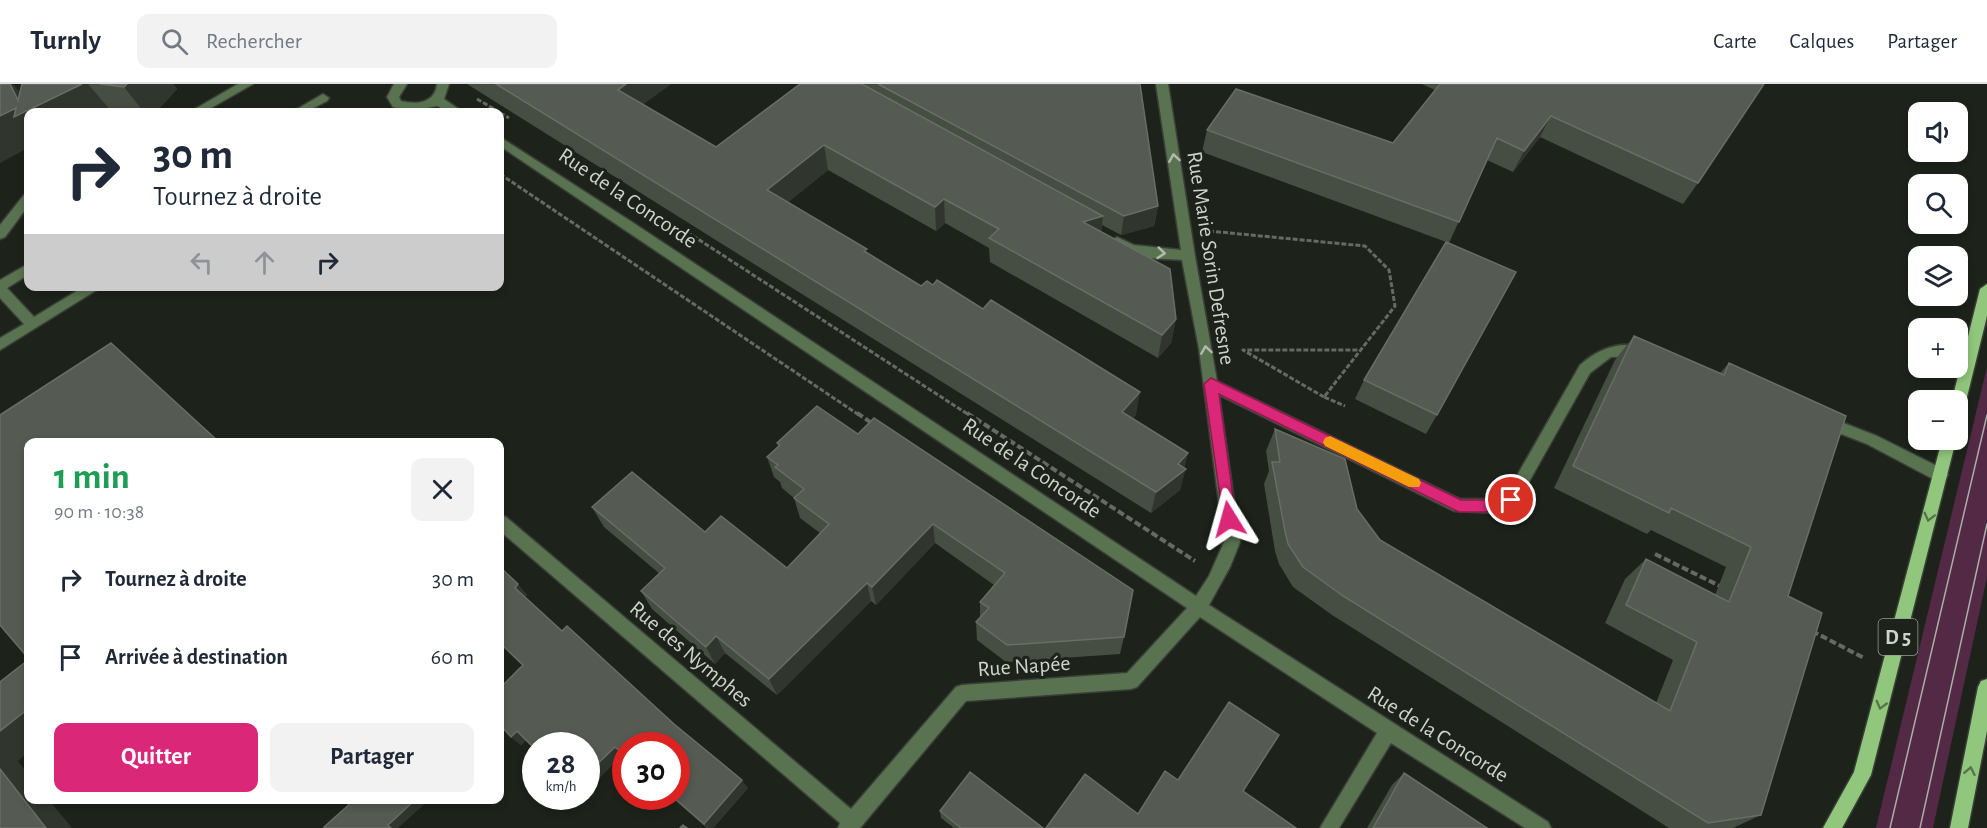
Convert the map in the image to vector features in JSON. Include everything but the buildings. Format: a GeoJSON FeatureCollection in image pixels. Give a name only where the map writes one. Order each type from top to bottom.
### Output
{"type":"FeatureCollection","features":[{"type":"Feature","properties":{"kind":"main road"},"geometry":{"type":"LineString","coordinates":[[1962,390],[1987,289]]}},
{"type":"Feature","properties":{"kind":"main road","name":"D 5"},"geometry":{"type":"LineString","coordinates":[[1832,828],[1862,775],[1946,450]]}},
{"type":"Feature","properties":{"kind":"main road"},"geometry":{"type":"LineString","coordinates":[[1959,828],[1987,687]]}},
{"type":"Feature","properties":{"kind":"street"},"geometry":{"type":"LineString","coordinates":[[203,108],[247,84]]}},
{"type":"Feature","properties":{"kind":"street"},"geometry":{"type":"LineString","coordinates":[[397,104],[393,97],[401,84]]}},
{"type":"Feature","properties":{"kind":"street"},"geometry":{"type":"LineString","coordinates":[[390,108],[397,104],[415,108],[436,100],[443,93],[443,84]]}},
{"type":"Feature","properties":{"kind":"street","name":"Rue Marie Sorin Defresne"},"geometry":{"type":"LineString","coordinates":[[1162,84],[1188,256],[1211,384],[1232,542],[1226,564],[1197,608]]}},
{"type":"Feature","properties":{"kind":"street"},"geometry":{"type":"LineString","coordinates":[[305,108],[323,98]]}},
{"type":"Feature","properties":{"kind":"street"},"geometry":{"type":"LineString","coordinates":[[436,100],[449,108]]}},
{"type":"Feature","properties":{"kind":"street","name":"Rue de la Concorde"},"geometry":{"type":"LineString","coordinates":[[504,144],[1197,608],[1388,732],[1542,828]]}},
{"type":"Feature","properties":{"kind":"street"},"geometry":{"type":"LineString","coordinates":[[0,234],[24,203]]}},
{"type":"Feature","properties":{"kind":"street"},"geometry":{"type":"LineString","coordinates":[[1101,233],[1132,250],[1188,256]]}},
{"type":"Feature","properties":{"kind":"street"},"geometry":{"type":"LineString","coordinates":[[24,272],[0,287],[33,325]]}},
{"type":"Feature","properties":{"kind":"street"},"geometry":{"type":"LineString","coordinates":[[0,345],[89,291]]}},
{"type":"Feature","properties":{"kind":"street"},"geometry":{"type":"LineString","coordinates":[[1211,384],[1459,506],[1497,506],[1511,500],[1585,369],[1593,361],[1601,354],[1623,350],[1646,352],[1657,357]]}},
{"type":"Feature","properties":{"kind":"street"},"geometry":{"type":"LineString","coordinates":[[1808,415],[1872,440],[1940,475]]}},
{"type":"Feature","properties":{"kind":"street","name":"Rue des Nymphes"},"geometry":{"type":"LineString","coordinates":[[504,525],[850,825]]}},
{"type":"Feature","properties":{"kind":"street","name":"Rue Napée"},"geometry":{"type":"LineString","coordinates":[[850,825],[962,693],[1131,681],[1197,608]]}},
{"type":"Feature","properties":{"kind":"street"},"geometry":{"type":"LineString","coordinates":[[1329,828],[1388,732]]}},
{"type":"Feature","properties":{"kind":"path"},"geometry":{"type":"LineString","coordinates":[[475,97],[492,108]]}},
{"type":"Feature","properties":{"kind":"path"},"geometry":{"type":"LineString","coordinates":[[504,116],[509,119]]}},
{"type":"Feature","properties":{"kind":"path"},"geometry":{"type":"LineString","coordinates":[[679,226],[1218,576]]}},
{"type":"Feature","properties":{"kind":"path"},"geometry":{"type":"LineString","coordinates":[[1184,229],[1365,246],[1389,270],[1395,306],[1324,397]]}},
{"type":"Feature","properties":{"kind":"path"},"geometry":{"type":"LineString","coordinates":[[1345,406],[1324,397],[1243,350],[1359,350]]}},
{"type":"Feature","properties":{"kind":"path"},"geometry":{"type":"LineString","coordinates":[[1655,554],[1726,589]]}},
{"type":"Feature","properties":{"kind":"path"},"geometry":{"type":"LineString","coordinates":[[1805,627],[1890,670]]}},
{"type":"Feature","properties":{"kind":"shaded area"},"geometry":{"type":"Polygon","coordinates":[[[1987,367],[1987,577],[1933,828],[1876,828],[1968,450],[1987,367]]]}},
{"type":"Feature","properties":{"kind":"tram line"},"geometry":{"type":"LineString","coordinates":[[1890,828],[1987,415]]}},
{"type":"Feature","properties":{"kind":"tram line"},"geometry":{"type":"LineString","coordinates":[[1920,828],[1987,524]]}},
{"type":"Feature","properties":{"kind":"slow traffic"},"geometry":{"type":"LineString","coordinates":[[1330,442],[1414,483]]}},
{"type":"Feature","properties":{"kind":"route"},"geometry":{"type":"LineString","coordinates":[[1229,519],[1211,384],[1459,506],[1497,506],[1511,500]]}}]}
